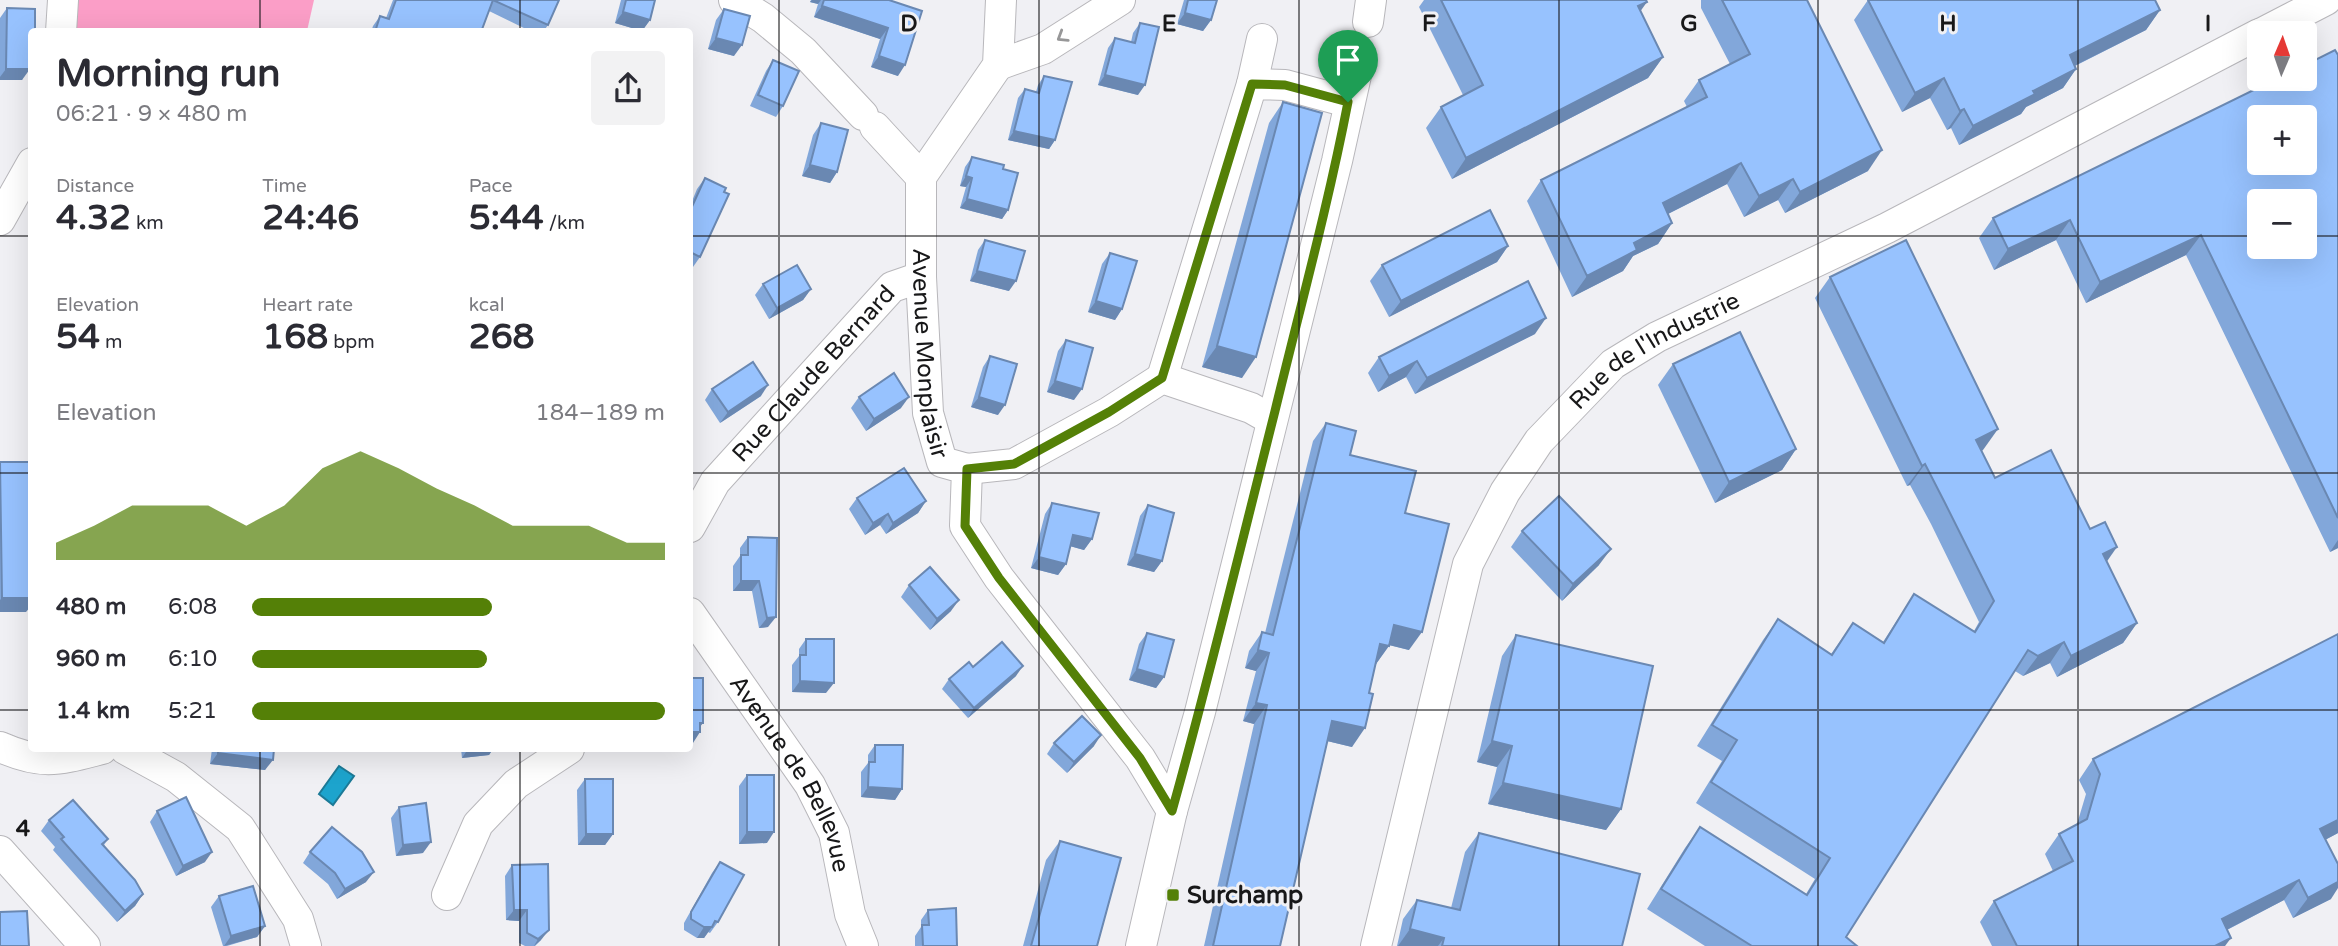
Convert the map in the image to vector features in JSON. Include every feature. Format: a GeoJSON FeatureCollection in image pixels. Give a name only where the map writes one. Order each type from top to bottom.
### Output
{"type":"FeatureCollection","features":[{"type":"Feature","properties":{"kind":"street"},"geometry":{"type":"LineString","coordinates":[[61,28],[63,0]]}},
{"type":"Feature","properties":{"kind":"street"},"geometry":{"type":"LineString","coordinates":[[734,0],[762,18],[803,51],[921,177],[998,65],[1001,0]]}},
{"type":"Feature","properties":{"kind":"street"},"geometry":{"type":"LineString","coordinates":[[998,65],[1043,49],[1120,0]]}},
{"type":"Feature","properties":{"kind":"street","name":"Rue de l'Industrie"},"geometry":{"type":"LineString","coordinates":[[2285,21],[2326,0]]}},
{"type":"Feature","properties":{"kind":"street"},"geometry":{"type":"LineString","coordinates":[[967,469],[1014,464],[1109,412],[1162,378],[1252,84],[1262,39]]}},
{"type":"Feature","properties":{"kind":"street","name":"Rue de l'Industrie"},"geometry":{"type":"LineString","coordinates":[[1376,946],[1468,564],[1505,492],[1539,442],[1613,364],[1657,337],[1887,228],[2247,41]]}},
{"type":"Feature","properties":{"kind":"street"},"geometry":{"type":"LineString","coordinates":[[1141,946],[1172,811],[1337,161],[1359,62]]}},
{"type":"Feature","properties":{"kind":"street"},"geometry":{"type":"LineString","coordinates":[[1252,84],[1285,85],[1348,102]]}},
{"type":"Feature","properties":{"kind":"street"},"geometry":{"type":"LineString","coordinates":[[0,220],[28,170]]}},
{"type":"Feature","properties":{"kind":"street","name":"Avenue Monplaisir"},"geometry":{"type":"LineString","coordinates":[[921,177],[921,277],[928,413],[942,462],[967,469],[965,526],[999,578],[1140,758],[1172,811]]}},
{"type":"Feature","properties":{"kind":"street","name":"Rue Claude Bernard"},"geometry":{"type":"LineString","coordinates":[[693,516],[702,481],[892,287],[921,277]]}},
{"type":"Feature","properties":{"kind":"street"},"geometry":{"type":"LineString","coordinates":[[1162,378],[1251,408],[1272,419]]}},
{"type":"Feature","properties":{"kind":"street","name":"Avenue de Bellevue"},"geometry":{"type":"LineString","coordinates":[[693,617],[810,785],[834,834],[850,914],[863,946]]}},
{"type":"Feature","properties":{"kind":"street"},"geometry":{"type":"LineString","coordinates":[[0,747],[21,756],[58,761],[91,752]]}},
{"type":"Feature","properties":{"kind":"street"},"geometry":{"type":"LineString","coordinates":[[130,752],[176,777],[240,828],[298,919],[306,946]]}},
{"type":"Feature","properties":{"kind":"street"},"geometry":{"type":"LineString","coordinates":[[447,895],[478,824],[516,784],[564,752]]}},
{"type":"Feature","properties":{"kind":"street"},"geometry":{"type":"LineString","coordinates":[[0,851],[85,946]]}},
{"type":"Feature","properties":{"kind":"shaded area"},"geometry":{"type":"Polygon","coordinates":[[[74,0],[314,0],[308,28],[73,28],[74,0]]]}},
{"type":"Feature","properties":{"kind":"water"},"geometry":{"type":"Polygon","coordinates":[[[339,766],[354,776],[333,805],[319,794],[339,766]]]}},
{"type":"Feature","properties":{"kind":"building"},"geometry":{"type":"Polygon","coordinates":[[[396,0],[493,0],[482,28],[376,28],[380,16],[389,19],[396,0]]]}},
{"type":"Feature","properties":{"kind":"building"},"geometry":{"type":"Polygon","coordinates":[[[493,0],[559,0],[548,25],[493,0]]]}},
{"type":"Feature","properties":{"kind":"building"},"geometry":{"type":"Polygon","coordinates":[[[626,0],[655,0],[650,20],[623,12],[626,0]]]}},
{"type":"Feature","properties":{"kind":"building"},"geometry":{"type":"Polygon","coordinates":[[[824,0],[889,0],[922,11],[905,65],[879,56],[888,28],[822,6],[824,0]]]}},
{"type":"Feature","properties":{"kind":"building"},"geometry":{"type":"Polygon","coordinates":[[[1188,0],[1217,0],[1211,20],[1185,13],[1188,0]]]}},
{"type":"Feature","properties":{"kind":"building"},"geometry":{"type":"Polygon","coordinates":[[[1441,0],[1646,0],[1647,2],[1638,6],[1663,57],[1466,158],[1441,107],[1483,85],[1441,0]]]}},
{"type":"Feature","properties":{"kind":"building"},"geometry":{"type":"Polygon","coordinates":[[[1722,0],[1807,0],[1882,150],[1800,192],[1793,179],[1759,196],[1741,163],[1663,203],[1672,223],[1634,243],[1637,250],[1587,276],[1541,180],[1707,97],[1699,80],[1750,54],[1722,0]]]}},
{"type":"Feature","properties":{"kind":"building"},"geometry":{"type":"Polygon","coordinates":[[[1868,0],[2155,0],[2160,10],[2070,55],[2076,69],[1973,126],[1964,109],[1960,111],[1944,78],[1915,93],[1868,0]]]}},
{"type":"Feature","properties":{"kind":"building"},"geometry":{"type":"Polygon","coordinates":[[[7,8],[35,9],[35,28],[28,28],[28,69],[6,69],[7,8]]]}},
{"type":"Feature","properties":{"kind":"building"},"geometry":{"type":"Polygon","coordinates":[[[724,9],[750,16],[742,45],[716,38],[724,9]]]}},
{"type":"Feature","properties":{"kind":"building"},"geometry":{"type":"Polygon","coordinates":[[[1140,23],[1159,27],[1145,85],[1105,75],[1115,38],[1135,43],[1140,23]]]}},
{"type":"Feature","properties":{"kind":"building"},"geometry":{"type":"Polygon","coordinates":[[[2335,50],[2338,55],[2338,518],[2201,235],[2100,282],[2070,220],[2008,249],[1993,218],[2252,91],[2317,91],[2317,59],[2335,50]]]}},
{"type":"Feature","properties":{"kind":"building"},"geometry":{"type":"Polygon","coordinates":[[[773,60],[799,71],[783,106],[758,95],[773,60]]]}},
{"type":"Feature","properties":{"kind":"building"},"geometry":{"type":"Polygon","coordinates":[[[1044,76],[1072,82],[1055,140],[1014,131],[1025,89],[1039,93],[1044,76]]]}},
{"type":"Feature","properties":{"kind":"building"},"geometry":{"type":"Polygon","coordinates":[[[1283,102],[1322,113],[1256,357],[1217,346],[1283,102]]]}},
{"type":"Feature","properties":{"kind":"building"},"geometry":{"type":"Polygon","coordinates":[[[821,123],[848,130],[837,172],[810,165],[821,123]]]}},
{"type":"Feature","properties":{"kind":"building"},"geometry":{"type":"Polygon","coordinates":[[[972,157],[1004,165],[1003,169],[1018,173],[1008,210],[967,199],[972,178],[966,176],[972,157]]]}},
{"type":"Feature","properties":{"kind":"building"},"geometry":{"type":"Polygon","coordinates":[[[705,178],[726,188],[724,192],[729,194],[700,257],[693,254],[693,204],[705,178]]]}},
{"type":"Feature","properties":{"kind":"building"},"geometry":{"type":"Polygon","coordinates":[[[1490,210],[1508,246],[1401,301],[1382,265],[1490,210]]]}},
{"type":"Feature","properties":{"kind":"building"},"geometry":{"type":"Polygon","coordinates":[[[985,240],[1025,251],[1016,281],[977,271],[985,240]]]}},
{"type":"Feature","properties":{"kind":"building"},"geometry":{"type":"Polygon","coordinates":[[[1906,240],[1998,429],[1976,440],[1995,478],[2051,450],[2090,529],[2105,522],[2117,547],[2103,554],[2137,623],[2071,656],[2064,642],[2038,656],[2028,650],[1846,937],[1857,946],[1752,946],[1661,889],[1700,827],[1807,895],[1830,858],[1711,782],[1737,740],[1712,725],[1778,619],[1832,655],[1853,623],[1884,643],[1914,594],[1975,632],[1994,601],[1925,464],[1922,466],[1830,277],[1906,240]]]}},
{"type":"Feature","properties":{"kind":"building"},"geometry":{"type":"Polygon","coordinates":[[[1110,253],[1137,261],[1122,309],[1096,301],[1110,253]]]}},
{"type":"Feature","properties":{"kind":"building"},"geometry":{"type":"Polygon","coordinates":[[[797,265],[811,289],[777,308],[763,284],[797,265]]]}},
{"type":"Feature","properties":{"kind":"building"},"geometry":{"type":"Polygon","coordinates":[[[1528,281],[1546,318],[1427,378],[1417,361],[1389,376],[1379,357],[1528,281]]]}},
{"type":"Feature","properties":{"kind":"building"},"geometry":{"type":"Polygon","coordinates":[[[1740,332],[1796,449],[1729,482],[1673,364],[1740,332]]]}},
{"type":"Feature","properties":{"kind":"building"},"geometry":{"type":"Polygon","coordinates":[[[1066,340],[1093,348],[1082,389],[1055,381],[1066,340]]]}},
{"type":"Feature","properties":{"kind":"building"},"geometry":{"type":"Polygon","coordinates":[[[990,356],[1017,364],[1005,405],[979,397],[990,356]]]}},
{"type":"Feature","properties":{"kind":"building"},"geometry":{"type":"Polygon","coordinates":[[[753,362],[768,385],[728,412],[712,389],[753,362]]]}},
{"type":"Feature","properties":{"kind":"building"},"geometry":{"type":"Polygon","coordinates":[[[894,373],[909,397],[874,419],[859,397],[894,373]]]}},
{"type":"Feature","properties":{"kind":"building"},"geometry":{"type":"Polygon","coordinates":[[[1326,423],[1356,431],[1350,455],[1416,471],[1405,513],[1449,524],[1422,632],[1394,625],[1389,646],[1380,644],[1369,693],[1373,694],[1365,728],[1332,721],[1280,946],[1213,946],[1267,705],[1256,703],[1269,653],[1258,650],[1262,632],[1273,635],[1326,423]]]}},
{"type":"Feature","properties":{"kind":"building"},"geometry":{"type":"Polygon","coordinates":[[[0,462],[28,462],[28,598],[2,598],[0,462]]]}},
{"type":"Feature","properties":{"kind":"building"},"geometry":{"type":"Polygon","coordinates":[[[904,468],[926,501],[893,523],[888,514],[873,523],[857,498],[904,468]]]}},
{"type":"Feature","properties":{"kind":"building"},"geometry":{"type":"Polygon","coordinates":[[[1559,496],[1611,549],[1573,584],[1522,531],[1559,496]]]}},
{"type":"Feature","properties":{"kind":"building"},"geometry":{"type":"Polygon","coordinates":[[[1052,503],[1099,513],[1092,539],[1073,535],[1066,564],[1039,557],[1052,503]]]}},
{"type":"Feature","properties":{"kind":"building"},"geometry":{"type":"Polygon","coordinates":[[[1148,505],[1174,513],[1162,561],[1135,554],[1148,505]]]}},
{"type":"Feature","properties":{"kind":"building"},"geometry":{"type":"Polygon","coordinates":[[[748,537],[777,538],[776,617],[767,618],[759,581],[741,581],[741,555],[748,555],[748,537]]]}},
{"type":"Feature","properties":{"kind":"building"},"geometry":{"type":"Polygon","coordinates":[[[930,567],[959,600],[937,619],[909,585],[930,567]]]}},
{"type":"Feature","properties":{"kind":"building"},"geometry":{"type":"Polygon","coordinates":[[[1147,633],[1174,640],[1164,677],[1137,669],[1147,633]]]}},
{"type":"Feature","properties":{"kind":"building"},"geometry":{"type":"Polygon","coordinates":[[[2338,634],[2338,820],[2320,829],[2338,864],[2338,882],[2308,898],[2299,880],[2222,919],[2231,938],[2215,946],[2017,946],[1994,901],[2073,861],[2059,834],[2087,819],[2100,774],[2093,759],[2338,634]]]}},
{"type":"Feature","properties":{"kind":"building"},"geometry":{"type":"Polygon","coordinates":[[[1516,635],[1653,666],[1621,809],[1503,783],[1512,746],[1492,741],[1516,635]]]}},
{"type":"Feature","properties":{"kind":"building"},"geometry":{"type":"Polygon","coordinates":[[[806,639],[834,639],[834,683],[800,681],[800,655],[806,655],[806,639]]]}},
{"type":"Feature","properties":{"kind":"building"},"geometry":{"type":"Polygon","coordinates":[[[1002,642],[1023,666],[974,708],[949,679],[969,662],[973,667],[1002,642]]]}},
{"type":"Feature","properties":{"kind":"building"},"geometry":{"type":"Polygon","coordinates":[[[693,678],[703,678],[703,723],[700,723],[700,732],[693,732],[693,678]]]}},
{"type":"Feature","properties":{"kind":"building"},"geometry":{"type":"Polygon","coordinates":[[[1082,716],[1101,735],[1074,762],[1054,743],[1082,716]]]}},
{"type":"Feature","properties":{"kind":"building"},"geometry":{"type":"Polygon","coordinates":[[[875,745],[903,745],[902,789],[868,787],[869,762],[875,762],[875,745]]]}},
{"type":"Feature","properties":{"kind":"building"},"geometry":{"type":"Polygon","coordinates":[[[218,752],[274,752],[273,760],[218,752]]]}},
{"type":"Feature","properties":{"kind":"building"},"geometry":{"type":"Polygon","coordinates":[[[747,775],[774,775],[774,832],[747,832],[747,775]]]}},
{"type":"Feature","properties":{"kind":"building"},"geometry":{"type":"Polygon","coordinates":[[[585,779],[613,779],[613,834],[586,834],[585,779]]]}},
{"type":"Feature","properties":{"kind":"building"},"geometry":{"type":"Polygon","coordinates":[[[186,797],[212,852],[183,866],[157,811],[186,797]]]}},
{"type":"Feature","properties":{"kind":"building"},"geometry":{"type":"Polygon","coordinates":[[[73,800],[108,839],[102,844],[135,880],[143,894],[125,911],[61,839],[64,837],[49,820],[73,800]]]}},
{"type":"Feature","properties":{"kind":"building"},"geometry":{"type":"Polygon","coordinates":[[[426,803],[431,842],[403,845],[399,807],[426,803]]]}},
{"type":"Feature","properties":{"kind":"building"},"geometry":{"type":"Polygon","coordinates":[[[332,827],[362,852],[374,872],[345,889],[335,873],[310,852],[332,827]]]}},
{"type":"Feature","properties":{"kind":"building"},"geometry":{"type":"Polygon","coordinates":[[[1479,833],[1640,874],[1622,946],[1442,946],[1444,938],[1410,929],[1417,900],[1460,910],[1479,833]]]}},
{"type":"Feature","properties":{"kind":"building"},"geometry":{"type":"Polygon","coordinates":[[[1060,841],[1121,858],[1097,946],[1031,946],[1060,841]]]}},
{"type":"Feature","properties":{"kind":"building"},"geometry":{"type":"Polygon","coordinates":[[[720,862],[744,875],[718,922],[715,921],[712,927],[704,927],[691,919],[691,912],[720,862]]]}},
{"type":"Feature","properties":{"kind":"building"},"geometry":{"type":"Polygon","coordinates":[[[548,864],[549,930],[538,939],[527,933],[527,910],[514,910],[512,865],[548,864]]]}},
{"type":"Feature","properties":{"kind":"building"},"geometry":{"type":"Polygon","coordinates":[[[253,886],[265,926],[231,936],[219,896],[253,886]]]}},
{"type":"Feature","properties":{"kind":"building"},"geometry":{"type":"Polygon","coordinates":[[[956,908],[957,946],[923,946],[922,925],[929,925],[928,910],[956,908]]]}},
{"type":"Feature","properties":{"kind":"building"},"geometry":{"type":"Polygon","coordinates":[[[27,911],[29,946],[0,946],[0,912],[27,911]]]}},
{"type":"Feature","properties":{"kind":"place","name":"Surchamp"},"geometry":{"type":"Point","coordinates":[1173,895]}},
{"type":"Feature","properties":{"kind":"route"},"geometry":{"type":"LineString","coordinates":[[1252,84],[1285,85],[1348,102],[1337,161],[1172,811],[1140,758],[999,578],[965,526],[967,469],[1014,464],[1109,412],[1162,378],[1252,84]]}}]}
